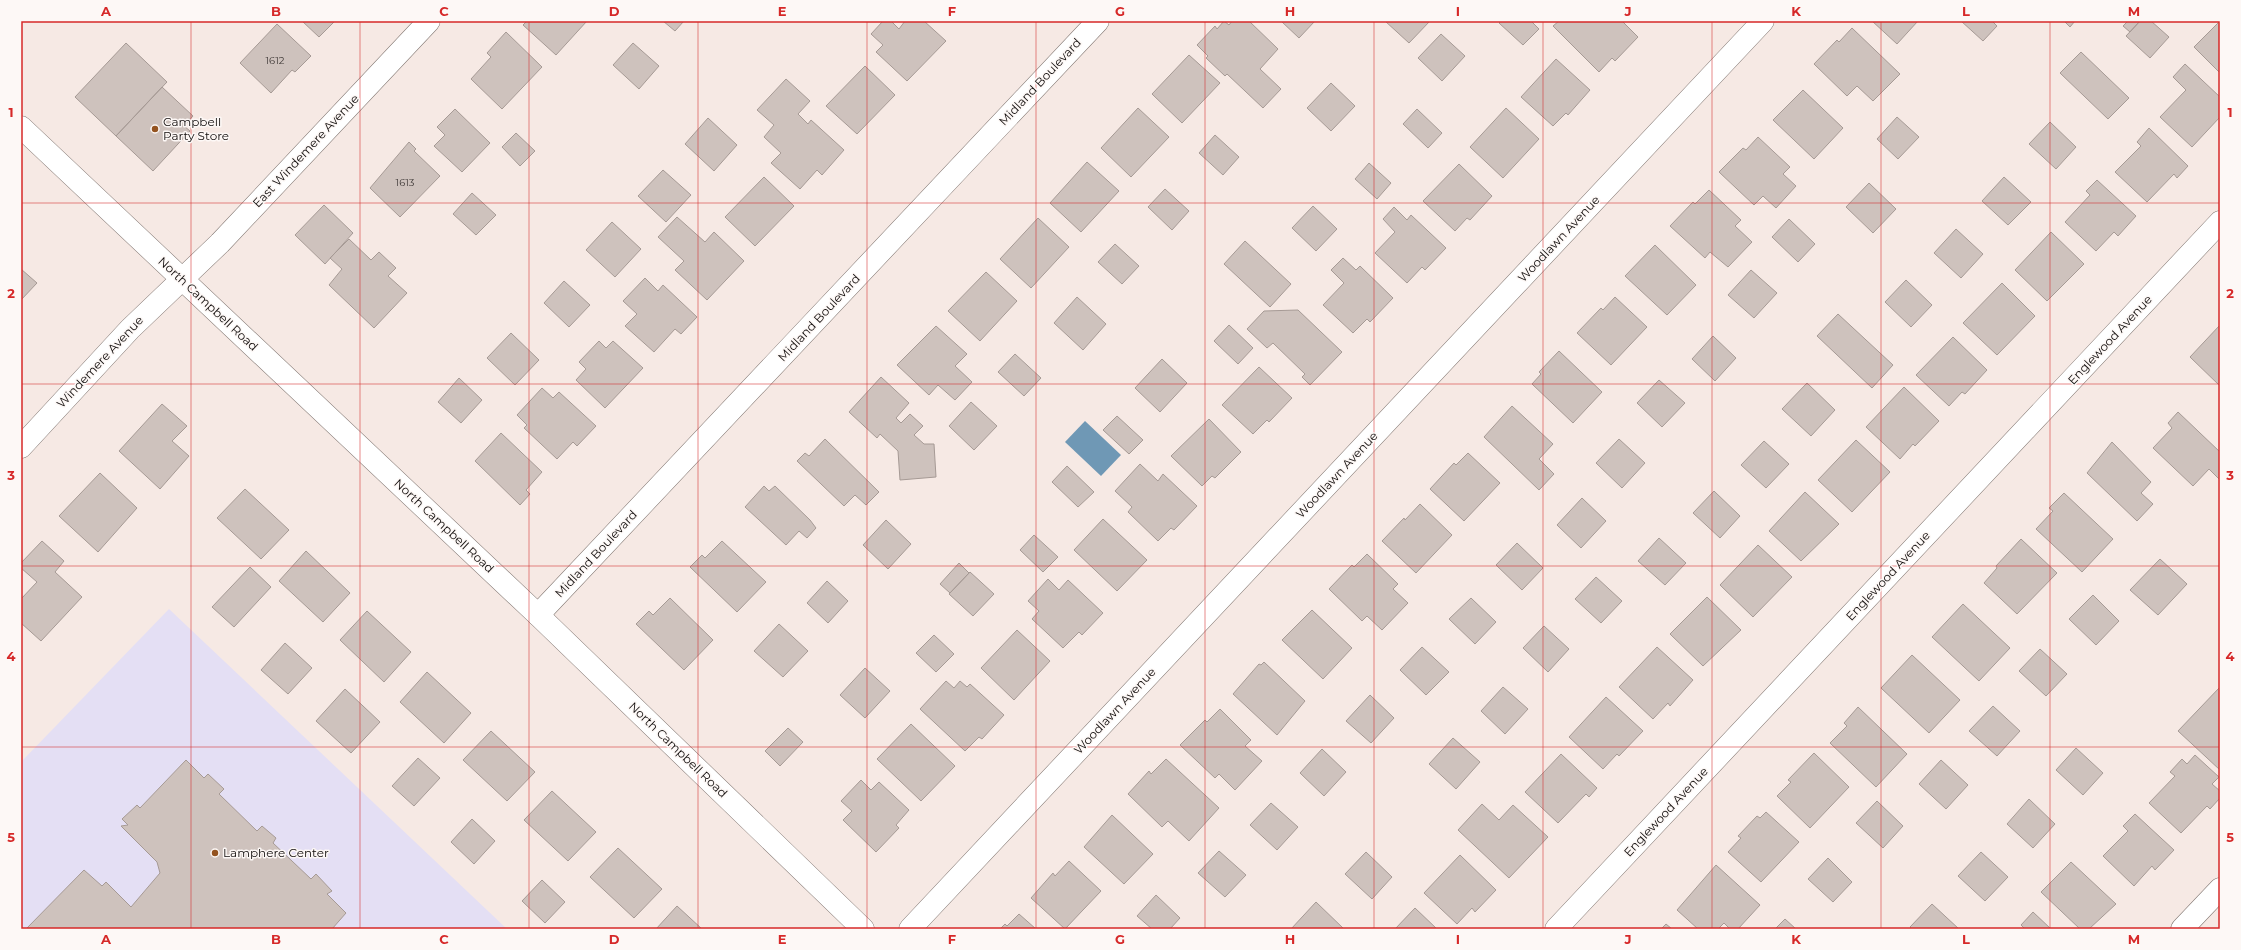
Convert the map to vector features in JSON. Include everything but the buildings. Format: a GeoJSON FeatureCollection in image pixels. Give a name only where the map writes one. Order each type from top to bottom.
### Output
{"type":"FeatureCollection","features":[{"type":"Feature","properties":{"kind":"street","name":"East Windemere Avenue"},"geometry":{"type":"LineString","coordinates":[[182,280],[220,243],[429,21]]}},
{"type":"Feature","properties":{"kind":"street","name":"Midland Boulevard"},"geometry":{"type":"LineString","coordinates":[[538,615],[1098,21]]}},
{"type":"Feature","properties":{"kind":"street","name":"Woodlawn Avenue"},"geometry":{"type":"LineString","coordinates":[[910,929],[1763,21]]}},
{"type":"Feature","properties":{"kind":"street","name":"North Campbell Road"},"geometry":{"type":"LineString","coordinates":[[21,127],[538,615],[863,929]]}},
{"type":"Feature","properties":{"kind":"street","name":"Englewood Avenue"},"geometry":{"type":"LineString","coordinates":[[1556,929],[2220,222]]}},
{"type":"Feature","properties":{"kind":"street","name":"Windemere Avenue"},"geometry":{"type":"LineString","coordinates":[[21,447],[130,329],[182,280]]}},
{"type":"Feature","properties":{"kind":"street"},"geometry":{"type":"LineString","coordinates":[[2182,929],[2220,889]]}},
{"type":"Feature","properties":{"kind":"shaded area"},"geometry":{"type":"Polygon","coordinates":[[[169,609],[507,929],[21,929],[21,762],[169,609]]]}},
{"type":"Feature","properties":{"kind":"water"},"geometry":{"type":"Polygon","coordinates":[[[1085,421],[1121,455],[1101,476],[1065,442],[1085,421]]]}},
{"type":"Feature","properties":{"kind":"place","name":"Campbell Party Store"},"geometry":{"type":"Point","coordinates":[155,129]}},
{"type":"Feature","properties":{"kind":"place","name":"Lamphere Center"},"geometry":{"type":"Point","coordinates":[215,853]}}]}
